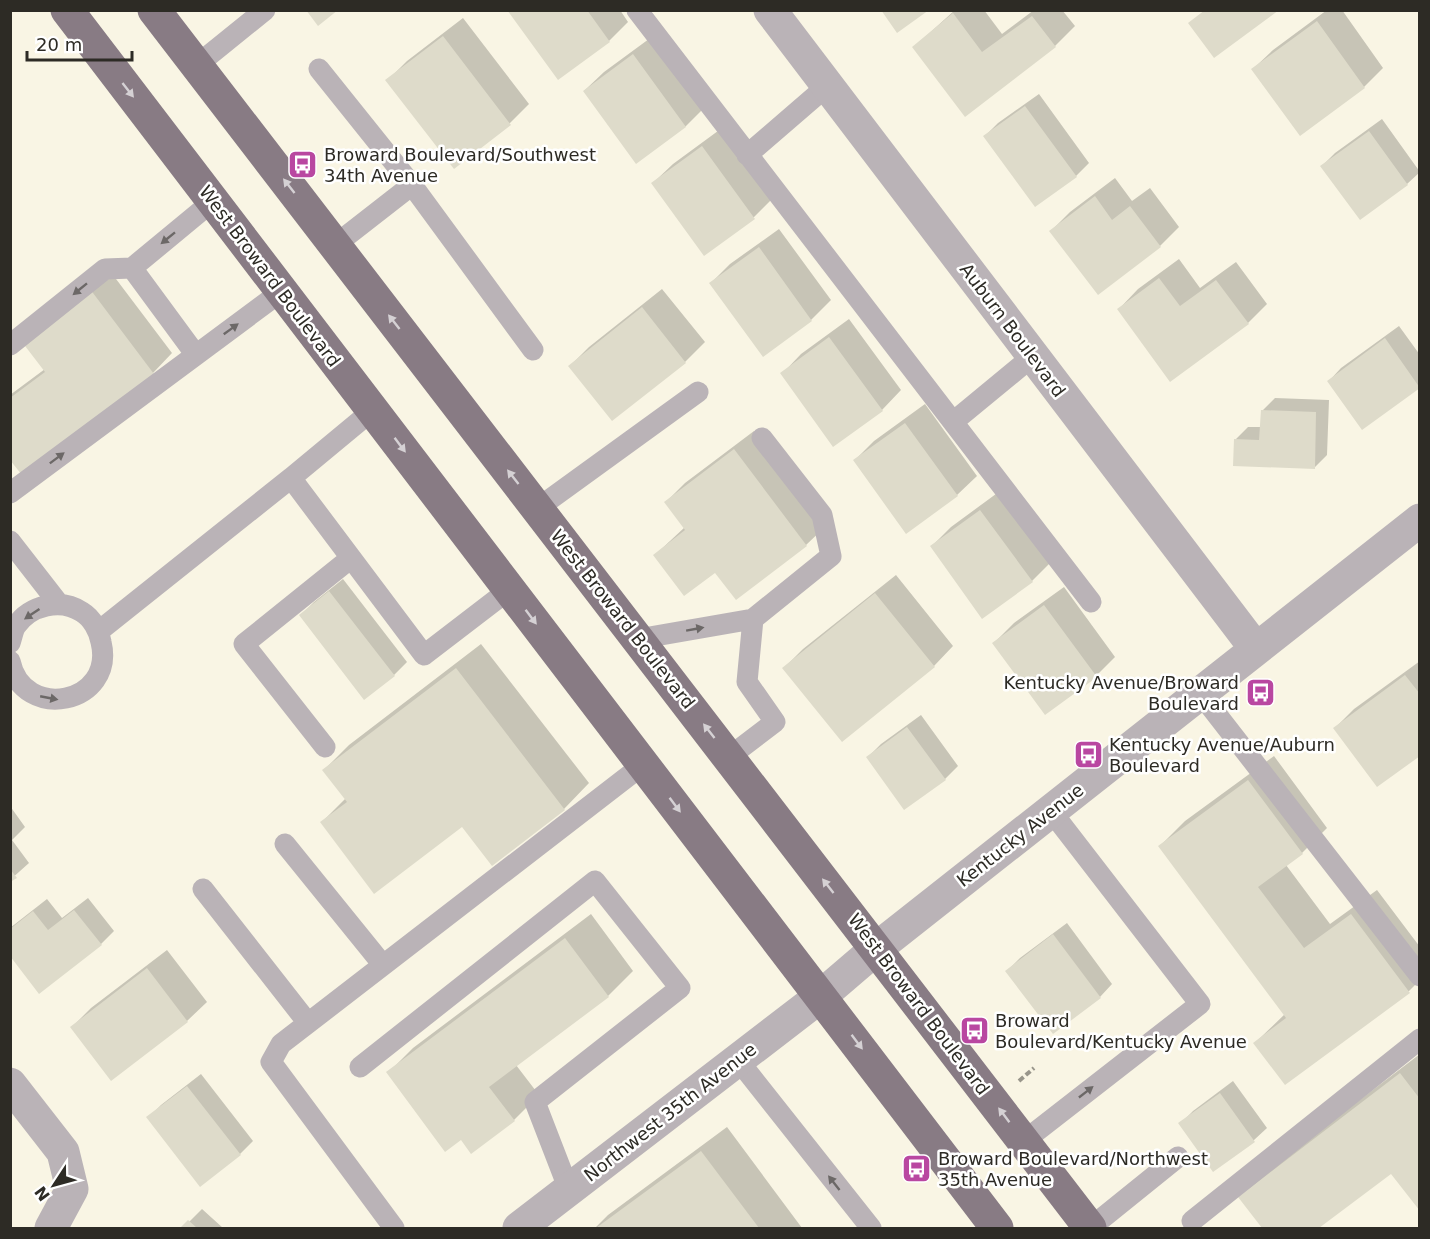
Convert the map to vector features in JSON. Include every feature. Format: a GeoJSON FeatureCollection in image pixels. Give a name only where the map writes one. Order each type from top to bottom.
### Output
{"type":"FeatureCollection","features":[{"type":"Feature","properties":{"kind":"main road","name":"West Broward Boulevard"},"geometry":{"type":"LineString","coordinates":[[67,10],[997,1228]]}},
{"type":"Feature","properties":{"kind":"main road","name":"West Broward Boulevard"},"geometry":{"type":"LineString","coordinates":[[154,10],[1090,1228]]}},
{"type":"Feature","properties":{"kind":"street","name":"Auburn Boulevard"},"geometry":{"type":"LineString","coordinates":[[770,10],[1256,649]]}},
{"type":"Feature","properties":{"kind":"street","name":"Kentucky Avenue"},"geometry":{"type":"LineString","coordinates":[[821,996],[877,948],[1419,520]]}},
{"type":"Feature","properties":{"kind":"street","name":"Northwest 35th Avenue"},"geometry":{"type":"LineString","coordinates":[[519,1228],[821,996]]}},
{"type":"Feature","properties":{"kind":"street"},"geometry":{"type":"LineString","coordinates":[[10,1084],[63,1152],[72,1189],[51,1228]]}},
{"type":"Feature","properties":{"kind":"lane"},"geometry":{"type":"LineString","coordinates":[[197,65],[266,10]]}},
{"type":"Feature","properties":{"kind":"lane"},"geometry":{"type":"LineString","coordinates":[[637,10],[1091,602]]}},
{"type":"Feature","properties":{"kind":"lane"},"geometry":{"type":"LineString","coordinates":[[318,69],[411,185],[533,350]]}},
{"type":"Feature","properties":{"kind":"lane"},"geometry":{"type":"LineString","coordinates":[[747,155],[827,86]]}},
{"type":"Feature","properties":{"kind":"lane"},"geometry":{"type":"LineString","coordinates":[[335,245],[411,185]]}},
{"type":"Feature","properties":{"kind":"lane"},"geometry":{"type":"LineString","coordinates":[[10,345],[105,269],[132,268],[213,201]]}},
{"type":"Feature","properties":{"kind":"lane"},"geometry":{"type":"LineString","coordinates":[[132,268],[196,355]]}},
{"type":"Feature","properties":{"kind":"lane"},"geometry":{"type":"LineString","coordinates":[[10,493],[282,291]]}},
{"type":"Feature","properties":{"kind":"lane"},"geometry":{"type":"LineString","coordinates":[[953,422],[1033,356]]}},
{"type":"Feature","properties":{"kind":"lane"},"geometry":{"type":"LineString","coordinates":[[538,508],[698,392]]}},
{"type":"Feature","properties":{"kind":"lane"},"geometry":{"type":"LineString","coordinates":[[99,631],[373,410]]}},
{"type":"Feature","properties":{"kind":"lane"},"geometry":{"type":"LineString","coordinates":[[638,639],[753,619],[831,556],[822,515],[762,438]]}},
{"type":"Feature","properties":{"kind":"lane"},"geometry":{"type":"LineString","coordinates":[[291,478],[423,655],[510,589]]}},
{"type":"Feature","properties":{"kind":"lane"},"geometry":{"type":"LineString","coordinates":[[10,541],[59,604]]}},
{"type":"Feature","properties":{"kind":"lane"},"geometry":{"type":"LineString","coordinates":[[325,747],[244,644],[351,558]]}},
{"type":"Feature","properties":{"kind":"lane"},"geometry":{"type":"LineString","coordinates":[[10,643],[16,626],[35,609],[59,604],[82,612],[99,631],[105,655],[97,679],[78,696],[54,700],[30,693],[13,674],[10,661]]}},
{"type":"Feature","properties":{"kind":"lane"},"geometry":{"type":"LineString","coordinates":[[729,757],[776,722],[747,681],[753,619]]}},
{"type":"Feature","properties":{"kind":"lane"},"geometry":{"type":"LineString","coordinates":[[1200,693],[1419,976]]}},
{"type":"Feature","properties":{"kind":"lane"},"geometry":{"type":"LineString","coordinates":[[394,1228],[271,1062],[281,1044],[644,764]]}},
{"type":"Feature","properties":{"kind":"lane"},"geometry":{"type":"LineString","coordinates":[[1024,1141],[1200,1004],[1051,811]]}},
{"type":"Feature","properties":{"kind":"lane"},"geometry":{"type":"LineString","coordinates":[[285,844],[383,965]]}},
{"type":"Feature","properties":{"kind":"lane"},"geometry":{"type":"LineString","coordinates":[[360,1067],[596,881],[680,988],[535,1102],[569,1190]]}},
{"type":"Feature","properties":{"kind":"lane"},"geometry":{"type":"LineString","coordinates":[[203,889],[308,1023]]}},
{"type":"Feature","properties":{"kind":"lane"},"geometry":{"type":"LineString","coordinates":[[1190,1226],[1419,1039]]}},
{"type":"Feature","properties":{"kind":"lane"},"geometry":{"type":"LineString","coordinates":[[738,1060],[871,1228]]}},
{"type":"Feature","properties":{"kind":"lane"},"geometry":{"type":"LineString","coordinates":[[1090,1228],[1178,1157]]}},
{"type":"Feature","properties":{"kind":"path"},"geometry":{"type":"LineString","coordinates":[[1016,1083],[1034,1068]]}},
{"type":"Feature","properties":{"kind":"building"},"geometry":{"type":"Polygon","coordinates":[[[306,10],[338,10],[318,26],[306,10]]]}},
{"type":"Feature","properties":{"kind":"building"},"geometry":{"type":"Polygon","coordinates":[[[507,10],[587,10],[610,42],[558,80],[507,10]]]}},
{"type":"Feature","properties":{"kind":"building"},"geometry":{"type":"Polygon","coordinates":[[[881,10],[929,10],[897,33],[881,10]]]}},
{"type":"Feature","properties":{"kind":"building"},"geometry":{"type":"Polygon","coordinates":[[[1205,10],[1279,10],[1214,58],[1188,23],[1205,10]]]}},
{"type":"Feature","properties":{"kind":"building"},"geometry":{"type":"Polygon","coordinates":[[[953,13],[982,52],[1032,16],[1056,47],[965,117],[912,47],[953,13]]]}},
{"type":"Feature","properties":{"kind":"building"},"geometry":{"type":"Polygon","coordinates":[[[1317,21],[1365,88],[1300,136],[1251,69],[1317,21]]]}},
{"type":"Feature","properties":{"kind":"building"},"geometry":{"type":"Polygon","coordinates":[[[443,36],[511,125],[454,169],[385,80],[443,36]]]}},
{"type":"Feature","properties":{"kind":"building"},"geometry":{"type":"Polygon","coordinates":[[[633,54],[686,127],[636,164],[583,91],[633,54]]]}},
{"type":"Feature","properties":{"kind":"building"},"geometry":{"type":"Polygon","coordinates":[[[1025,106],[1077,177],[1035,207],[983,136],[1025,106]]]}},
{"type":"Feature","properties":{"kind":"building"},"geometry":{"type":"Polygon","coordinates":[[[1369,131],[1408,185],[1360,220],[1320,166],[1369,131]]]}},
{"type":"Feature","properties":{"kind":"building"},"geometry":{"type":"Polygon","coordinates":[[[702,146],[755,219],[704,256],[651,183],[702,146]]]}},
{"type":"Feature","properties":{"kind":"building"},"geometry":{"type":"Polygon","coordinates":[[[1095,196],[1112,220],[1130,206],[1161,247],[1098,295],[1049,231],[1095,196]]]}},
{"type":"Feature","properties":{"kind":"building"},"geometry":{"type":"Polygon","coordinates":[[[759,247],[812,321],[763,357],[709,283],[759,247]]]}},
{"type":"Feature","properties":{"kind":"building"},"geometry":{"type":"Polygon","coordinates":[[[1159,278],[1180,306],[1216,280],[1249,324],[1170,382],[1117,309],[1159,278]]]}},
{"type":"Feature","properties":{"kind":"building"},"geometry":{"type":"Polygon","coordinates":[[[90,289],[154,374],[22,475],[10,460],[10,398],[45,372],[22,342],[90,289]]]}},
{"type":"Feature","properties":{"kind":"building"},"geometry":{"type":"Polygon","coordinates":[[[642,307],[686,363],[612,421],[568,366],[642,307]]]}},
{"type":"Feature","properties":{"kind":"building"},"geometry":{"type":"Polygon","coordinates":[[[829,337],[883,411],[833,447],[780,373],[829,337]]]}},
{"type":"Feature","properties":{"kind":"building"},"geometry":{"type":"Polygon","coordinates":[[[1385,338],[1420,388],[1362,430],[1327,381],[1385,338]]]}},
{"type":"Feature","properties":{"kind":"building"},"geometry":{"type":"Polygon","coordinates":[[[1261,410],[1316,412],[1315,469],[1233,466],[1234,439],[1259,440],[1261,410]]]}},
{"type":"Feature","properties":{"kind":"building"},"geometry":{"type":"Polygon","coordinates":[[[905,423],[958,496],[906,534],[853,460],[905,423]]]}},
{"type":"Feature","properties":{"kind":"building"},"geometry":{"type":"Polygon","coordinates":[[[734,449],[807,546],[736,600],[715,573],[684,596],[653,555],[685,530],[664,502],[734,449]]]}},
{"type":"Feature","properties":{"kind":"building"},"geometry":{"type":"Polygon","coordinates":[[[980,510],[1033,582],[982,619],[930,546],[980,510]]]}},
{"type":"Feature","properties":{"kind":"building"},"geometry":{"type":"Polygon","coordinates":[[[329,591],[395,676],[364,700],[299,615],[329,591]]]}},
{"type":"Feature","properties":{"kind":"building"},"geometry":{"type":"Polygon","coordinates":[[[875,593],[935,667],[842,742],[782,668],[875,593]]]}},
{"type":"Feature","properties":{"kind":"building"},"geometry":{"type":"Polygon","coordinates":[[[1044,605],[1097,677],[1045,715],[992,643],[1044,605]]]}},
{"type":"Feature","properties":{"kind":"building"},"geometry":{"type":"Polygon","coordinates":[[[456,668],[565,810],[492,866],[462,827],[374,894],[320,822],[347,802],[322,770],[456,668]]]}},
{"type":"Feature","properties":{"kind":"building"},"geometry":{"type":"Polygon","coordinates":[[[1405,675],[1420,694],[1420,756],[1377,787],[1333,728],[1405,675]]]}},
{"type":"Feature","properties":{"kind":"building"},"geometry":{"type":"Polygon","coordinates":[[[907,727],[946,780],[904,810],[866,757],[907,727]]]}},
{"type":"Feature","properties":{"kind":"building"},"geometry":{"type":"Polygon","coordinates":[[[1248,780],[1303,854],[1258,887],[1304,948],[1351,914],[1410,993],[1285,1085],[1253,1043],[1286,1018],[1158,846],[1248,780]]]}},
{"type":"Feature","properties":{"kind":"building"},"geometry":{"type":"Polygon","coordinates":[[[10,869],[17,878],[10,882],[10,869]]]}},
{"type":"Feature","properties":{"kind":"building"},"geometry":{"type":"Polygon","coordinates":[[[74,910],[102,945],[39,994],[10,956],[10,929],[33,911],[48,930],[74,910]]]}},
{"type":"Feature","properties":{"kind":"building"},"geometry":{"type":"Polygon","coordinates":[[[1053,934],[1101,998],[1053,1034],[1005,971],[1053,934]]]}},
{"type":"Feature","properties":{"kind":"building"},"geometry":{"type":"Polygon","coordinates":[[[565,938],[609,997],[489,1087],[515,1121],[471,1154],[461,1140],[445,1152],[386,1072],[565,938]]]}},
{"type":"Feature","properties":{"kind":"building"},"geometry":{"type":"Polygon","coordinates":[[[147,968],[188,1022],[111,1081],[70,1027],[147,968]]]}},
{"type":"Feature","properties":{"kind":"building"},"geometry":{"type":"Polygon","coordinates":[[[1400,1073],[1420,1099],[1420,1211],[1391,1174],[1319,1228],[1262,1228],[1238,1197],[1400,1073]]]}},
{"type":"Feature","properties":{"kind":"building"},"geometry":{"type":"Polygon","coordinates":[[[187,1086],[241,1155],[200,1187],[146,1117],[187,1086]]]}},
{"type":"Feature","properties":{"kind":"building"},"geometry":{"type":"Polygon","coordinates":[[[1220,1093],[1255,1142],[1213,1172],[1178,1123],[1220,1093]]]}},
{"type":"Feature","properties":{"kind":"building"},"geometry":{"type":"Polygon","coordinates":[[[701,1151],[759,1228],[596,1228],[701,1151]]]}},
{"type":"Feature","properties":{"kind":"building"},"geometry":{"type":"Polygon","coordinates":[[[188,1220],[197,1228],[180,1228],[188,1220]]]}},
{"type":"Feature","properties":{"kind":"place","name":"Broward Boulevard/Southwest 34th Avenue"},"geometry":{"type":"Point","coordinates":[303,164]}},
{"type":"Feature","properties":{"kind":"place","name":"Kentucky Avenue/Broward Boulevard"},"geometry":{"type":"Point","coordinates":[1260,692]}},
{"type":"Feature","properties":{"kind":"place","name":"Kentucky Avenue/Auburn Boulevard"},"geometry":{"type":"Point","coordinates":[1088,754]}},
{"type":"Feature","properties":{"kind":"place","name":"Broward Boulevard/Kentucky Avenue"},"geometry":{"type":"Point","coordinates":[974,1030]}},
{"type":"Feature","properties":{"kind":"place","name":"Broward Boulevard/Northwest 35th Avenue"},"geometry":{"type":"Point","coordinates":[917,1168]}}]}
